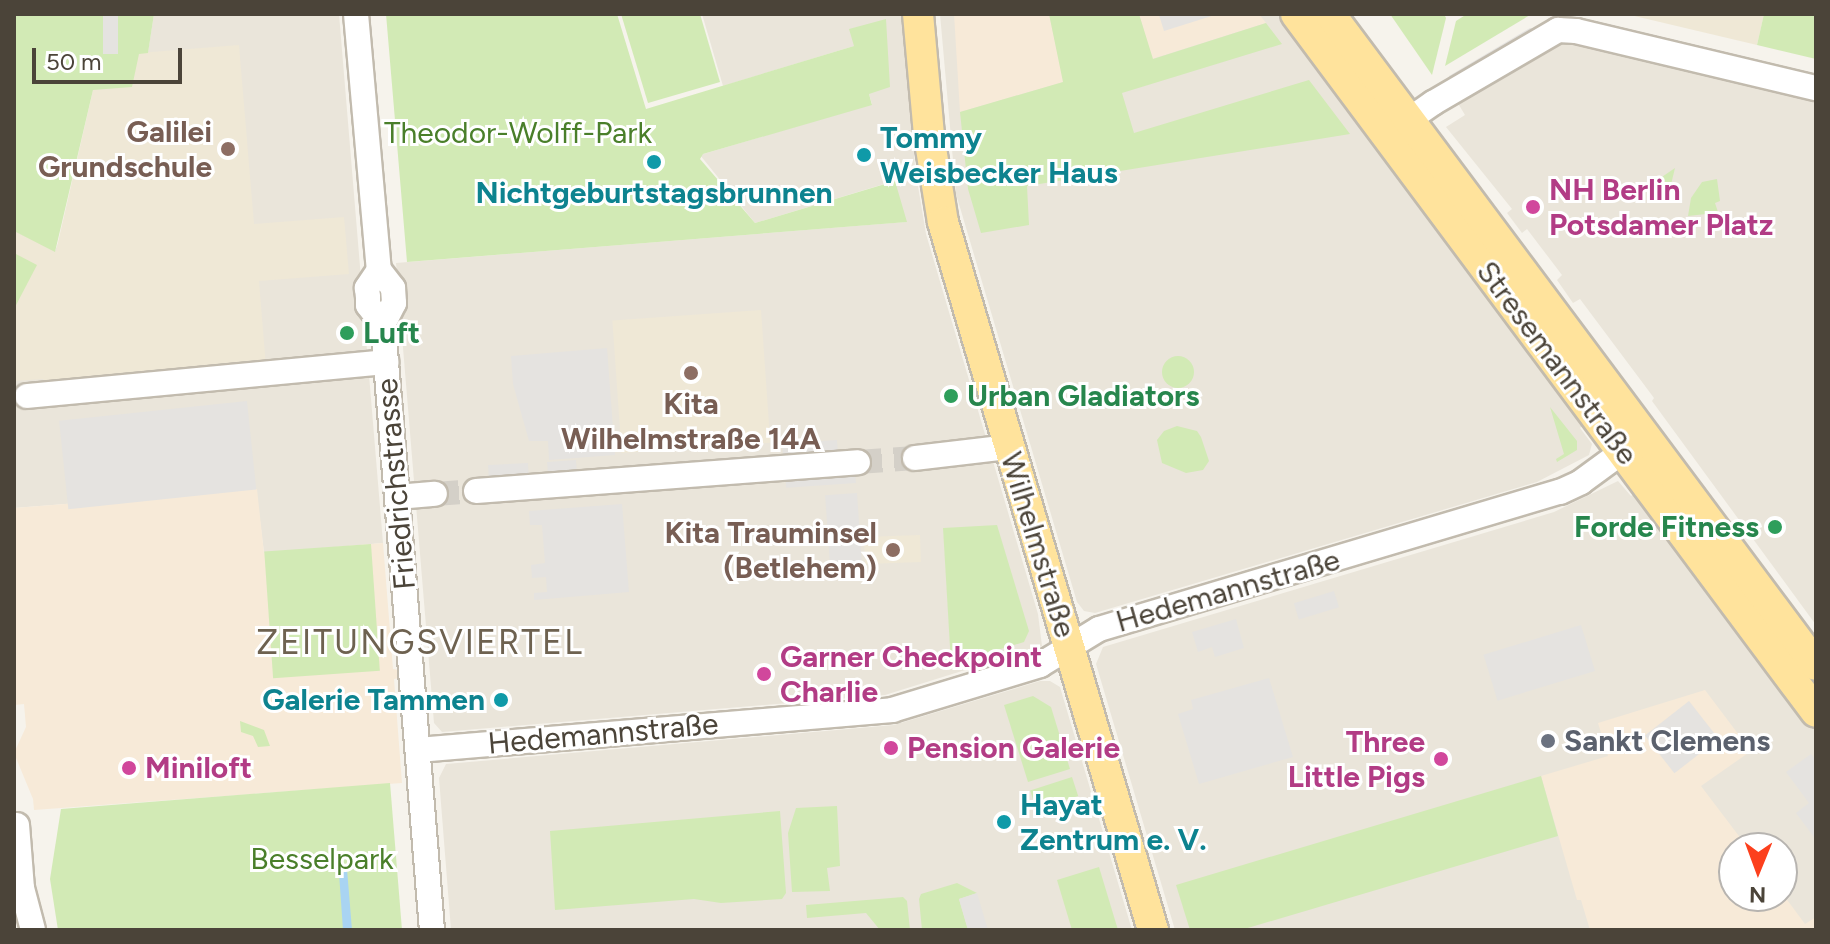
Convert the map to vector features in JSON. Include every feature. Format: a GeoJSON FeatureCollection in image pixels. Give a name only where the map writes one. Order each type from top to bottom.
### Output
{"type":"FeatureCollection","features":[{"type":"Feature","properties":{"kind":"main road","name":"Wilhelmstraße"},"geometry":{"type":"LineString","coordinates":[[918,14],[923,86],[939,200],[1008,447],[1153,930]]}},
{"type":"Feature","properties":{"kind":"main road","name":"Stresemannstraße"},"geometry":{"type":"LineString","coordinates":[[1330,14],[1398,128]]}},
{"type":"Feature","properties":{"kind":"main road","name":"Stresemannstraße"},"geometry":{"type":"LineString","coordinates":[[1299,15],[1398,128],[1634,443],[1816,665]]}},
{"type":"Feature","properties":{"kind":"main road","name":"Stresemannstraße"},"geometry":{"type":"LineString","coordinates":[[1634,443],[1816,712]]}},
{"type":"Feature","properties":{"kind":"street","name":"Friedrichstrasse"},"geometry":{"type":"LineString","coordinates":[[356,14],[379,270],[393,288],[394,303],[383,325],[432,930]]}},
{"type":"Feature","properties":{"kind":"street"},"geometry":{"type":"LineString","coordinates":[[1398,128],[1558,30],[1576,31],[1816,88]]}},
{"type":"Feature","properties":{"kind":"street"},"geometry":{"type":"LineString","coordinates":[[27,396],[386,362]]}},
{"type":"Feature","properties":{"kind":"street","name":"Hedemannstraße"},"geometry":{"type":"LineString","coordinates":[[418,750],[892,710],[1040,665],[1099,629],[1560,492],[1634,443]]}},
{"type":"Feature","properties":{"kind":"street"},"geometry":{"type":"LineString","coordinates":[[915,458],[1008,447]]}},
{"type":"Feature","properties":{"kind":"street"},"geometry":{"type":"LineString","coordinates":[[476,491],[858,462]]}},
{"type":"Feature","properties":{"kind":"street"},"geometry":{"type":"LineString","coordinates":[[397,497],[435,494]]}},
{"type":"Feature","properties":{"kind":"street"},"geometry":{"type":"LineString","coordinates":[[17,825],[22,888],[33,930]]}},
{"type":"Feature","properties":{"kind":"shaded area"},"geometry":{"type":"Polygon","coordinates":[[[103,14],[118,14],[118,54],[103,54],[103,14]]]}},
{"type":"Feature","properties":{"kind":"shaded area"},"geometry":{"type":"Polygon","coordinates":[[[154,14],[339,14],[383,543],[264,553],[256,489],[14,508],[14,231],[55,251],[135,63],[148,52],[154,14]]]}},
{"type":"Feature","properties":{"kind":"shaded area"},"geometry":{"type":"Polygon","coordinates":[[[702,14],[904,14],[915,168],[926,234],[1038,614],[1042,646],[885,695],[442,732],[434,723],[396,263],[906,222],[894,181],[755,223],[700,155],[872,104],[854,46],[723,86],[702,14]]]}},
{"type":"Feature","properties":{"kind":"shaded area"},"geometry":{"type":"Polygon","coordinates":[[[940,14],[1281,14],[1586,422],[1580,428],[1592,444],[1589,455],[1537,482],[1095,613],[1084,611],[1077,602],[956,194],[940,14]]]}},
{"type":"Feature","properties":{"kind":"shaded area"},"geometry":{"type":"Polygon","coordinates":[[[954,14],[1049,14],[1064,82],[960,112],[954,14]]]}},
{"type":"Feature","properties":{"kind":"shaded area"},"geometry":{"type":"Polygon","coordinates":[[[1139,14],[1259,14],[1266,23],[1152,59],[1139,14]]]}},
{"type":"Feature","properties":{"kind":"shaded area"},"geometry":{"type":"Polygon","coordinates":[[[1218,14],[1164,31],[1159,15],[1218,14]]]}},
{"type":"Feature","properties":{"kind":"shaded area"},"geometry":{"type":"Polygon","coordinates":[[[1626,14],[1764,14],[1757,45],[1626,14]]]}},
{"type":"Feature","properties":{"kind":"shaded area"},"geometry":{"type":"Polygon","coordinates":[[[1530,28],[1539,30],[1447,85],[1449,76],[1530,28]]]}},
{"type":"Feature","properties":{"kind":"shaded area"},"geometry":{"type":"Polygon","coordinates":[[[1555,41],[1573,41],[1816,102],[1816,625],[1652,401],[1654,398],[1580,299],[1573,303],[1557,280],[1562,275],[1527,229],[1522,233],[1507,213],[1512,209],[1446,127],[1465,115],[1456,100],[1555,41]]]}},
{"type":"Feature","properties":{"kind":"shaded area"},"geometry":{"type":"Polygon","coordinates":[[[239,45],[254,224],[344,217],[349,274],[259,281],[266,367],[46,386],[43,379],[14,381],[14,231],[56,251],[93,90],[135,63],[139,53],[239,45]]]}},
{"type":"Feature","properties":{"kind":"shaded area","name":"Kita Wilhelmstraße 14A"},"geometry":{"type":"Polygon","coordinates":[[[761,310],[770,443],[622,453],[612,320],[761,310]]]}},
{"type":"Feature","properties":{"kind":"shaded area"},"geometry":{"type":"Polygon","coordinates":[[[607,348],[615,455],[549,460],[548,441],[529,441],[513,384],[511,356],[607,348]]]}},
{"type":"Feature","properties":{"kind":"shaded area"},"geometry":{"type":"Polygon","coordinates":[[[247,401],[256,490],[68,509],[59,421],[247,401]]]}},
{"type":"Feature","properties":{"kind":"shaded area"},"geometry":{"type":"Polygon","coordinates":[[[837,440],[838,456],[783,460],[782,444],[837,440]]]}},
{"type":"Feature","properties":{"kind":"shaded area"},"geometry":{"type":"Polygon","coordinates":[[[576,460],[577,474],[548,476],[547,462],[576,460]]]}},
{"type":"Feature","properties":{"kind":"shaded area"},"geometry":{"type":"Polygon","coordinates":[[[528,463],[529,480],[489,482],[488,465],[528,463]]]}},
{"type":"Feature","properties":{"kind":"shaded area"},"geometry":{"type":"Polygon","coordinates":[[[855,469],[856,483],[786,488],[785,474],[855,469]]]}},
{"type":"Feature","properties":{"kind":"shaded area"},"geometry":{"type":"Polygon","coordinates":[[[1618,481],[1631,496],[1638,491],[1816,730],[1816,930],[1175,930],[1096,664],[1103,647],[1554,512],[1618,481]]]}},
{"type":"Feature","properties":{"kind":"shaded area"},"geometry":{"type":"Polygon","coordinates":[[[257,489],[264,553],[383,543],[393,669],[399,670],[399,678],[394,679],[402,783],[34,810],[33,799],[14,753],[26,727],[24,704],[14,705],[14,508],[257,489]]]}},
{"type":"Feature","properties":{"kind":"shaded area"},"geometry":{"type":"Polygon","coordinates":[[[857,493],[863,572],[831,574],[825,495],[857,493]]]}},
{"type":"Feature","properties":{"kind":"shaded area"},"geometry":{"type":"Polygon","coordinates":[[[622,504],[629,592],[534,600],[534,593],[547,592],[546,577],[532,578],[531,565],[545,563],[542,525],[530,525],[529,511],[622,504]]]}},
{"type":"Feature","properties":{"kind":"shaded area","name":"Kita Trauminsel (Betlehem)"},"geometry":{"type":"Polygon","coordinates":[[[920,535],[921,562],[865,564],[864,537],[920,535]]]}},
{"type":"Feature","properties":{"kind":"shaded area"},"geometry":{"type":"Polygon","coordinates":[[[1334,591],[1339,607],[1299,620],[1294,603],[1334,591]]]}},
{"type":"Feature","properties":{"kind":"shaded area"},"geometry":{"type":"Polygon","coordinates":[[[1236,619],[1244,648],[1215,657],[1212,647],[1198,652],[1192,632],[1236,619]]]}},
{"type":"Feature","properties":{"kind":"shaded area"},"geometry":{"type":"Polygon","coordinates":[[[1581,625],[1595,671],[1497,701],[1483,655],[1581,625]]]}},
{"type":"Feature","properties":{"kind":"shaded area"},"geometry":{"type":"Polygon","coordinates":[[[1269,678],[1293,757],[1199,784],[1178,714],[1193,709],[1191,700],[1269,678]]]}},
{"type":"Feature","properties":{"kind":"shaded area"},"geometry":{"type":"Polygon","coordinates":[[[1040,681],[1050,681],[1060,687],[1132,930],[451,930],[439,778],[446,764],[894,725],[1040,681]]]}},
{"type":"Feature","properties":{"kind":"shaded area"},"geometry":{"type":"Polygon","coordinates":[[[1705,690],[1751,751],[1701,786],[1736,832],[1718,832],[1718,912],[1796,912],[1805,924],[1816,917],[1816,930],[1590,930],[1581,900],[1577,900],[1541,776],[1608,756],[1598,723],[1705,690]]]}},
{"type":"Feature","properties":{"kind":"shaded area"},"geometry":{"type":"Polygon","coordinates":[[[1689,701],[1719,739],[1674,773],[1645,735],[1689,701]]]}},
{"type":"Feature","properties":{"kind":"shaded area"},"geometry":{"type":"Polygon","coordinates":[[[1811,754],[1816,760],[1816,840],[1796,813],[1809,803],[1786,772],[1811,754]]]}},
{"type":"Feature","properties":{"kind":"shaded area"},"geometry":{"type":"Polygon","coordinates":[[[977,893],[988,930],[968,930],[959,899],[977,893]]]}},
{"type":"Feature","properties":{"kind":"green space"},"geometry":{"type":"Polygon","coordinates":[[[14,14],[154,14],[148,53],[139,54],[132,87],[93,90],[55,252],[14,231],[14,14]]]}},
{"type":"Feature","properties":{"kind":"green space","name":"Theodor-Wolff-Park"},"geometry":{"type":"Polygon","coordinates":[[[386,14],[617,14],[646,109],[854,46],[849,29],[886,19],[890,87],[869,94],[872,105],[703,154],[700,159],[755,223],[895,181],[907,222],[407,262],[386,14]]]}},
{"type":"Feature","properties":{"kind":"green space"},"geometry":{"type":"Polygon","coordinates":[[[621,14],[700,14],[720,82],[648,103],[621,14]]]}},
{"type":"Feature","properties":{"kind":"green space"},"geometry":{"type":"Polygon","coordinates":[[[1049,14],[1139,14],[1153,59],[1266,23],[1282,44],[1122,93],[1134,133],[1309,80],[1350,134],[1027,186],[1029,225],[981,233],[968,189],[960,112],[1063,82],[1049,14]]]}},
{"type":"Feature","properties":{"kind":"green space"},"geometry":{"type":"Polygon","coordinates":[[[1390,14],[1444,14],[1446,18],[1432,75],[1390,14]]]}},
{"type":"Feature","properties":{"kind":"green space"},"geometry":{"type":"Polygon","coordinates":[[[1467,14],[1530,15],[1445,66],[1456,21],[1467,14]]]}},
{"type":"Feature","properties":{"kind":"green space"},"geometry":{"type":"Polygon","coordinates":[[[1764,14],[1816,14],[1816,59],[1757,45],[1764,14]]]}},
{"type":"Feature","properties":{"kind":"green space"},"geometry":{"type":"Polygon","coordinates":[[[1675,168],[1668,197],[1656,181],[1675,168]]]}},
{"type":"Feature","properties":{"kind":"green space"},"geometry":{"type":"Polygon","coordinates":[[[1717,179],[1720,201],[1715,203],[1718,212],[1708,217],[1706,214],[1688,216],[1691,198],[1702,182],[1717,179]]]}},
{"type":"Feature","properties":{"kind":"green space"},"geometry":{"type":"Polygon","coordinates":[[[14,253],[37,265],[14,309],[14,253]]]}},
{"type":"Feature","properties":{"kind":"green space"},"geometry":{"type":"Polygon","coordinates":[[[1178,356],[1190,360],[1194,372],[1190,384],[1178,388],[1166,384],[1162,372],[1166,360],[1178,356]]]}},
{"type":"Feature","properties":{"kind":"green space"},"geometry":{"type":"Polygon","coordinates":[[[1550,407],[1577,441],[1577,450],[1557,462],[1556,459],[1564,454],[1550,407]]]}},
{"type":"Feature","properties":{"kind":"green space"},"geometry":{"type":"Polygon","coordinates":[[[1177,426],[1197,431],[1201,437],[1209,461],[1203,470],[1186,473],[1162,463],[1157,440],[1164,431],[1177,426]]]}},
{"type":"Feature","properties":{"kind":"green space"},"geometry":{"type":"Polygon","coordinates":[[[997,525],[1029,631],[1024,642],[951,664],[943,528],[997,525]]]}},
{"type":"Feature","properties":{"kind":"green space"},"geometry":{"type":"Polygon","coordinates":[[[371,544],[380,671],[273,678],[264,551],[371,544]]]}},
{"type":"Feature","properties":{"kind":"green space"},"geometry":{"type":"Polygon","coordinates":[[[1033,696],[1051,707],[1070,769],[1028,782],[1004,705],[1033,696]]]}},
{"type":"Feature","properties":{"kind":"green space"},"geometry":{"type":"Polygon","coordinates":[[[240,721],[264,730],[270,746],[258,747],[253,736],[241,732],[240,721]]]}},
{"type":"Feature","properties":{"kind":"green space"},"geometry":{"type":"Polygon","coordinates":[[[1541,776],[1558,836],[1241,930],[1190,930],[1176,885],[1541,776]]]}},
{"type":"Feature","properties":{"kind":"green space"},"geometry":{"type":"Polygon","coordinates":[[[1072,777],[1078,796],[1036,810],[1030,791],[1072,777]]]}},
{"type":"Feature","properties":{"kind":"green space","name":"Besselpark"},"geometry":{"type":"Polygon","coordinates":[[[390,783],[402,930],[58,930],[50,879],[61,809],[390,783]]]}},
{"type":"Feature","properties":{"kind":"green space"},"geometry":{"type":"Polygon","coordinates":[[[837,806],[840,866],[827,868],[830,891],[792,892],[788,833],[796,808],[837,806]]]}},
{"type":"Feature","properties":{"kind":"green space"},"geometry":{"type":"Polygon","coordinates":[[[780,811],[786,893],[782,899],[721,903],[694,899],[555,910],[550,831],[780,811]]]}},
{"type":"Feature","properties":{"kind":"green space"},"geometry":{"type":"Polygon","coordinates":[[[1099,867],[1118,930],[1072,930],[1057,880],[1099,867]]]}},
{"type":"Feature","properties":{"kind":"green space"},"geometry":{"type":"Polygon","coordinates":[[[957,883],[977,893],[959,899],[968,930],[922,930],[921,894],[957,883]]]}},
{"type":"Feature","properties":{"kind":"green space"},"geometry":{"type":"Polygon","coordinates":[[[903,897],[907,901],[910,930],[880,930],[866,913],[807,918],[806,905],[903,897]]]}},
{"type":"Feature","properties":{"kind":"water"},"geometry":{"type":"Polygon","coordinates":[[[347,869],[352,930],[343,930],[339,873],[347,869]]]}},
{"type":"Feature","properties":{"kind":"tunnel"},"geometry":{"type":"LineString","coordinates":[[858,462],[915,458]]}},
{"type":"Feature","properties":{"kind":"tunnel"},"geometry":{"type":"LineString","coordinates":[[435,494],[476,491]]}},
{"type":"Feature","properties":{"kind":"place","name":"Galilei Grundschule"},"geometry":{"type":"Point","coordinates":[228,149]}},
{"type":"Feature","properties":{"kind":"place","name":"Tommy Weisbecker Haus"},"geometry":{"type":"Point","coordinates":[864,155]}},
{"type":"Feature","properties":{"kind":"place","name":"Nichtgeburtstagsbrunnen"},"geometry":{"type":"Point","coordinates":[654,162]}},
{"type":"Feature","properties":{"kind":"place","name":"NH Berlin Potsdamer Platz"},"geometry":{"type":"Point","coordinates":[1533,207]}},
{"type":"Feature","properties":{"kind":"place","name":"Luft"},"geometry":{"type":"Point","coordinates":[347,333]}},
{"type":"Feature","properties":{"kind":"place","name":"Kita Wilhelmstraße 14A"},"geometry":{"type":"Point","coordinates":[691,373]}},
{"type":"Feature","properties":{"kind":"place","name":"Urban Gladiators"},"geometry":{"type":"Point","coordinates":[951,396]}},
{"type":"Feature","properties":{"kind":"place","name":"Forde Fitness"},"geometry":{"type":"Point","coordinates":[1775,527]}},
{"type":"Feature","properties":{"kind":"place","name":"Kita Trauminsel (Betlehem)"},"geometry":{"type":"Point","coordinates":[893,550]}},
{"type":"Feature","properties":{"kind":"place","name":"Garner Checkpoint Charlie"},"geometry":{"type":"Point","coordinates":[764,674]}},
{"type":"Feature","properties":{"kind":"place","name":"Galerie Tammen"},"geometry":{"type":"Point","coordinates":[501,700]}},
{"type":"Feature","properties":{"kind":"place","name":"Sankt Clemens"},"geometry":{"type":"Point","coordinates":[1548,741]}},
{"type":"Feature","properties":{"kind":"place","name":"Pension Galerie"},"geometry":{"type":"Point","coordinates":[891,748]}},
{"type":"Feature","properties":{"kind":"place","name":"Three Little Pigs"},"geometry":{"type":"Point","coordinates":[1441,759]}},
{"type":"Feature","properties":{"kind":"place","name":"Miniloft"},"geometry":{"type":"Point","coordinates":[129,768]}},
{"type":"Feature","properties":{"kind":"place","name":"Hayat Zentrum e. V."},"geometry":{"type":"Point","coordinates":[1004,822]}},
{"type":"Feature","properties":{"kind":"district","name":"ZEITUNGSVIERTEL"},"geometry":{"type":"Point","coordinates":[420,643]}}]}
